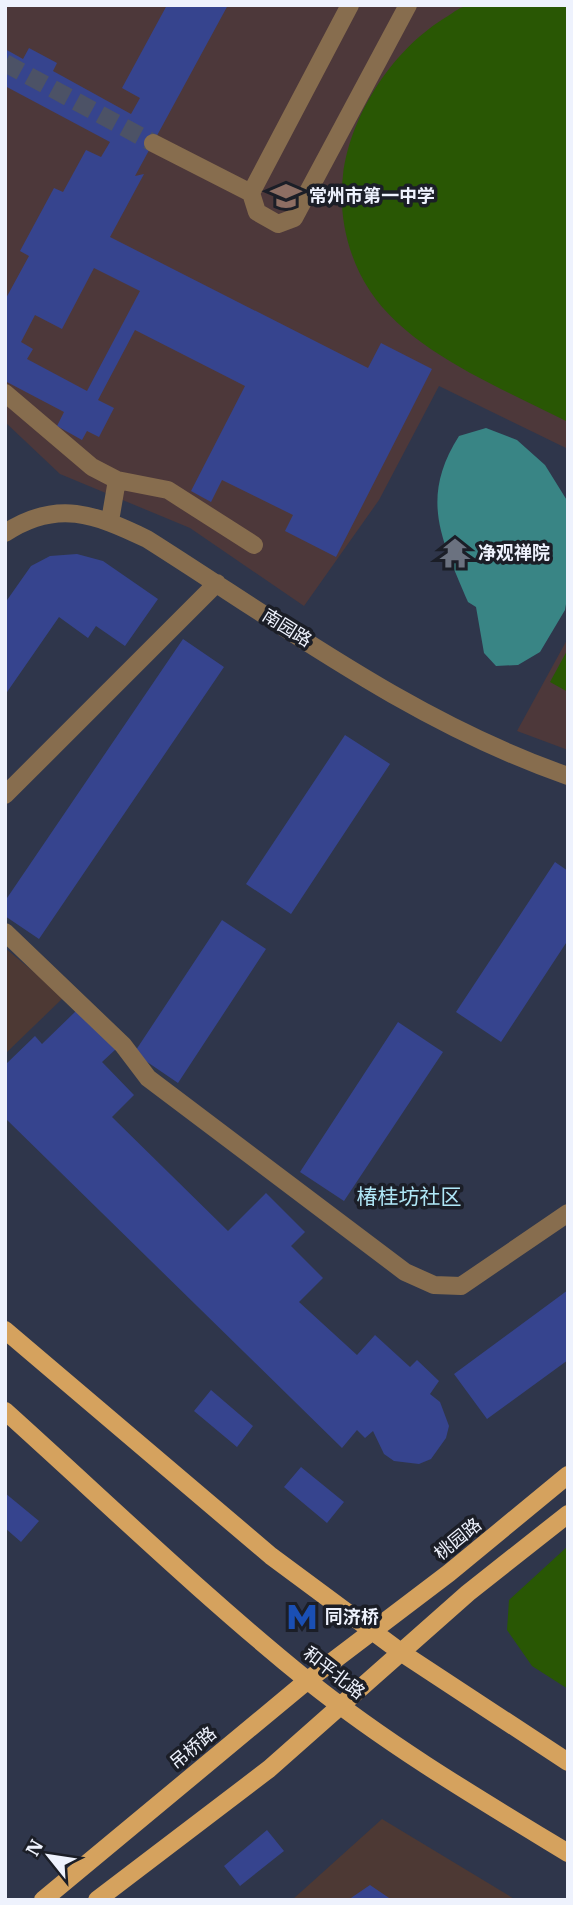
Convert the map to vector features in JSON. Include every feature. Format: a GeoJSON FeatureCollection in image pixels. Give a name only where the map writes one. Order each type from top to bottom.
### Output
{"type":"FeatureCollection","features":[{"type":"Feature","properties":{"kind":"main road"},"geometry":{"type":"LineString","coordinates":[[5,1330],[271,1556],[402,1653],[568,1762]]}},
{"type":"Feature","properties":{"kind":"main road","name":"和平北路"},"geometry":{"type":"LineString","coordinates":[[5,1410],[226,1612],[341,1706],[433,1770],[568,1853]]}},
{"type":"Feature","properties":{"kind":"main road","name":"桃园路"},"geometry":{"type":"LineString","coordinates":[[372,1631],[449,1573],[568,1475]]}},
{"type":"Feature","properties":{"kind":"main road"},"geometry":{"type":"LineString","coordinates":[[97,1900],[269,1769],[468,1593],[568,1514]]}},
{"type":"Feature","properties":{"kind":"main road","name":"吊桥路"},"geometry":{"type":"LineString","coordinates":[[43,1900],[308,1680],[372,1631]]}},
{"type":"Feature","properties":{"kind":"street"},"geometry":{"type":"LineString","coordinates":[[251,193],[351,5]]}},
{"type":"Feature","properties":{"kind":"street"},"geometry":{"type":"LineString","coordinates":[[153,143],[251,193],[257,212],[278,224],[294,218],[408,5]]}},
{"type":"Feature","properties":{"kind":"street"},"geometry":{"type":"LineString","coordinates":[[5,393],[92,467],[117,480],[168,490],[254,545]]}},
{"type":"Feature","properties":{"kind":"street"},"geometry":{"type":"LineString","coordinates":[[110,521],[117,480]]}},
{"type":"Feature","properties":{"kind":"street","name":"南园路"},"geometry":{"type":"LineString","coordinates":[[5,533],[25,520],[66,511],[110,521],[147,539],[405,703],[518,759],[568,776]]}},
{"type":"Feature","properties":{"kind":"street"},"geometry":{"type":"LineString","coordinates":[[5,795],[217,583]]}},
{"type":"Feature","properties":{"kind":"street"},"geometry":{"type":"LineString","coordinates":[[5,932],[123,1045],[148,1078],[405,1272],[434,1285],[461,1286],[568,1213]]}},
{"type":"Feature","properties":{"kind":"shaded area","name":"常州市第一中学"},"geometry":{"type":"Polygon","coordinates":[[[5,5],[568,5],[568,449],[439,386],[379,500],[304,606],[190,528],[60,474],[5,422],[5,5]]]}},
{"type":"Feature","properties":{"kind":"shaded area"},"geometry":{"type":"Polygon","coordinates":[[[486,428],[517,440],[545,465],[568,502],[568,592],[565,610],[540,652],[518,665],[496,666],[484,653],[476,607],[468,602],[443,539],[439,519],[437,500],[447,459],[459,436],[486,428]]]}},
{"type":"Feature","properties":{"kind":"shaded area"},"geometry":{"type":"Polygon","coordinates":[[[568,638],[568,750],[517,731],[568,638]]]}},
{"type":"Feature","properties":{"kind":"shaded area"},"geometry":{"type":"Polygon","coordinates":[[[5,948],[64,997],[5,1054],[5,948]]]}},
{"type":"Feature","properties":{"kind":"shaded area"},"geometry":{"type":"Polygon","coordinates":[[[382,1819],[516,1900],[292,1900],[382,1819]]]}},
{"type":"Feature","properties":{"kind":"green space"},"geometry":{"type":"Polygon","coordinates":[[[476,4],[568,5],[568,422],[460,367],[409,333],[388,313],[362,278],[350,250],[344,221],[342,190],[348,151],[366,105],[394,63],[429,29],[459,9],[476,4]]]}},
{"type":"Feature","properties":{"kind":"green space"},"geometry":{"type":"Polygon","coordinates":[[[568,649],[568,692],[550,682],[568,649]]]}},
{"type":"Feature","properties":{"kind":"green space"},"geometry":{"type":"Polygon","coordinates":[[[568,1546],[568,1689],[532,1666],[507,1630],[509,1600],[568,1546]]]}},
{"type":"Feature","properties":{"kind":"building"},"geometry":{"type":"Polygon","coordinates":[[[167,5],[228,5],[135,176],[144,174],[110,237],[368,368],[381,343],[432,369],[336,557],[285,531],[293,515],[222,480],[211,502],[191,491],[245,386],[135,330],[98,400],[114,408],[99,437],[87,431],[82,440],[57,426],[64,412],[5,381],[5,300],[29,256],[20,251],[54,188],[63,192],[86,150],[101,157],[110,142],[5,86],[5,49],[23,59],[29,48],[57,63],[53,71],[131,114],[140,98],[122,88],[167,5]],[[94,268],[62,329],[35,315],[21,342],[33,349],[27,359],[87,391],[140,291],[94,268]]]}},
{"type":"Feature","properties":{"kind":"building"},"geometry":{"type":"Polygon","coordinates":[[[77,554],[103,561],[158,599],[125,646],[96,626],[88,638],[59,617],[5,695],[5,603],[31,566],[50,556],[77,554]]]}},
{"type":"Feature","properties":{"kind":"building"},"geometry":{"type":"Polygon","coordinates":[[[183,639],[224,667],[39,939],[5,916],[5,901],[183,639]]]}},
{"type":"Feature","properties":{"kind":"building"},"geometry":{"type":"Polygon","coordinates":[[[345,735],[390,764],[291,914],[246,884],[345,735]]]}},
{"type":"Feature","properties":{"kind":"building"},"geometry":{"type":"Polygon","coordinates":[[[555,862],[568,871],[568,940],[501,1042],[456,1012],[555,862]]]}},
{"type":"Feature","properties":{"kind":"building"},"geometry":{"type":"Polygon","coordinates":[[[222,920],[266,949],[178,1083],[134,1053],[222,920]]]}},
{"type":"Feature","properties":{"kind":"building"},"geometry":{"type":"Polygon","coordinates":[[[77,1010],[116,1049],[102,1062],[134,1095],[112,1117],[228,1231],[266,1193],[305,1232],[291,1246],[323,1278],[299,1302],[357,1355],[375,1335],[410,1367],[417,1360],[439,1381],[430,1394],[440,1402],[449,1426],[446,1438],[431,1459],[419,1464],[394,1461],[384,1454],[373,1431],[365,1438],[357,1430],[342,1448],[5,1118],[5,1065],[35,1036],[42,1044],[77,1010]]]}},
{"type":"Feature","properties":{"kind":"building"},"geometry":{"type":"Polygon","coordinates":[[[398,1022],[443,1052],[344,1201],[300,1172],[398,1022]]]}},
{"type":"Feature","properties":{"kind":"building"},"geometry":{"type":"Polygon","coordinates":[[[568,1290],[568,1360],[487,1419],[454,1374],[568,1290]]]}},
{"type":"Feature","properties":{"kind":"building"},"geometry":{"type":"Polygon","coordinates":[[[211,1390],[253,1426],[237,1447],[194,1411],[211,1390]]]}},
{"type":"Feature","properties":{"kind":"building"},"geometry":{"type":"Polygon","coordinates":[[[301,1467],[344,1502],[327,1523],[284,1487],[301,1467]]]}},
{"type":"Feature","properties":{"kind":"building"},"geometry":{"type":"Polygon","coordinates":[[[5,1493],[39,1521],[21,1542],[5,1528],[5,1493]]]}},
{"type":"Feature","properties":{"kind":"building"},"geometry":{"type":"Polygon","coordinates":[[[267,1830],[284,1851],[240,1886],[224,1866],[267,1830]]]}},
{"type":"Feature","properties":{"kind":"building"},"geometry":{"type":"Polygon","coordinates":[[[370,1885],[392,1900],[348,1900],[370,1885]]]}},
{"type":"Feature","properties":{"kind":"tunnel"},"geometry":{"type":"LineString","coordinates":[[5,63],[153,143]]}},
{"type":"Feature","properties":{"kind":"place","name":"常州市第一中学"},"geometry":{"type":"Point","coordinates":[286,196]}},
{"type":"Feature","properties":{"kind":"place","name":"净观禅院"},"geometry":{"type":"Point","coordinates":[455,553]}},
{"type":"Feature","properties":{"kind":"place","name":"同济桥"},"geometry":{"type":"Point","coordinates":[302,1617]}},
{"type":"Feature","properties":{"kind":"district","name":"椿桂坊社区"},"geometry":{"type":"Point","coordinates":[409,1197]}}]}
